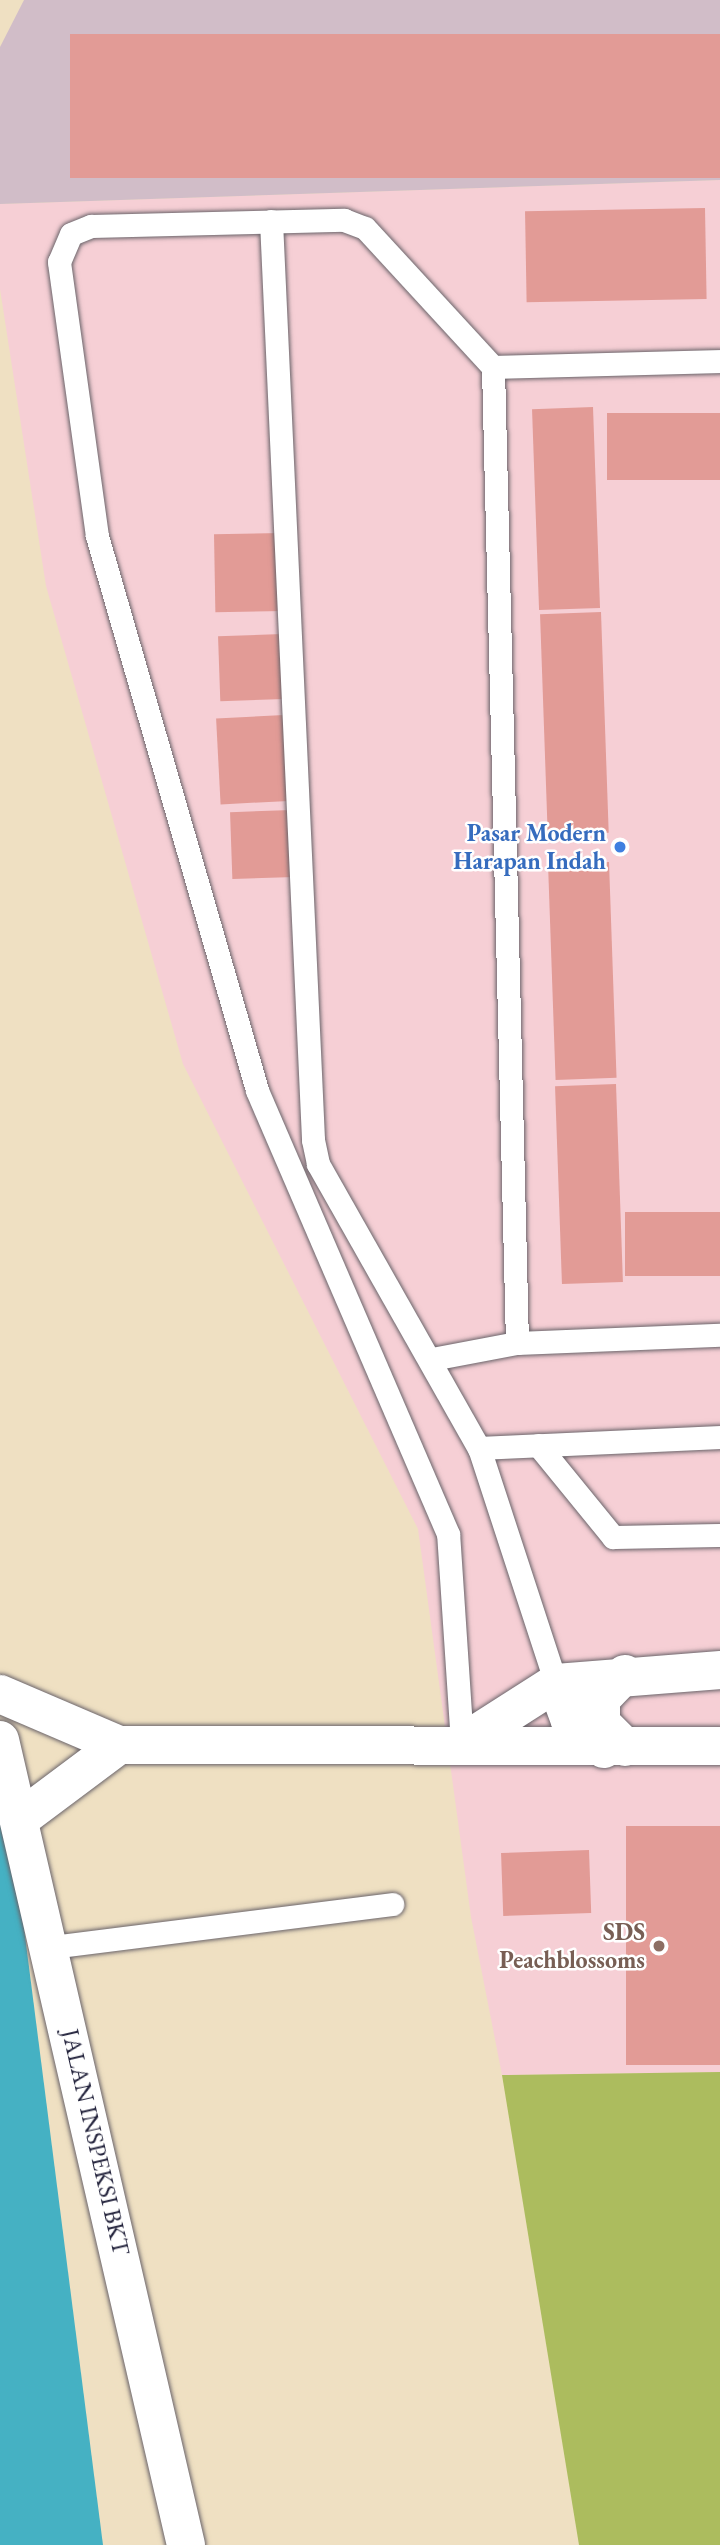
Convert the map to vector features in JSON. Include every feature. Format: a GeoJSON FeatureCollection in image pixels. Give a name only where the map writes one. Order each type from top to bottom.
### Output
{"type":"FeatureCollection","features":[{"type":"Feature","properties":{"kind":"street"},"geometry":{"type":"LineString","coordinates":[[462,1743],[556,1683],[625,1674],[720,1670]]}},
{"type":"Feature","properties":{"kind":"street"},"geometry":{"type":"LineString","coordinates":[[615,1748],[601,1723],[601,1699],[625,1674]]}},
{"type":"Feature","properties":{"kind":"street"},"geometry":{"type":"LineString","coordinates":[[556,1683],[570,1721],[615,1748]]}},
{"type":"Feature","properties":{"kind":"street"},"geometry":{"type":"LineString","coordinates":[[0,1694],[118,1745],[462,1743],[615,1748],[720,1745]]}},
{"type":"Feature","properties":{"kind":"street","name":"JALAN INSPEKSI BKT"},"geometry":{"type":"LineString","coordinates":[[0,1740],[52,1947],[186,2545]]}},
{"type":"Feature","properties":{"kind":"street"},"geometry":{"type":"LineString","coordinates":[[20,1819],[118,1745]]}},
{"type":"Feature","properties":{"kind":"lane"},"geometry":{"type":"LineString","coordinates":[[462,1743],[448,1534],[257,1090],[97,536],[59,262],[71,234],[91,226],[344,220],[365,228],[493,367],[517,1343]]}},
{"type":"Feature","properties":{"kind":"lane"},"geometry":{"type":"LineString","coordinates":[[271,221],[313,1140],[318,1164],[432,1359],[479,1448],[556,1683]]}},
{"type":"Feature","properties":{"kind":"lane"},"geometry":{"type":"LineString","coordinates":[[493,367],[720,361]]}},
{"type":"Feature","properties":{"kind":"lane"},"geometry":{"type":"LineString","coordinates":[[432,1359],[517,1343],[720,1335]]}},
{"type":"Feature","properties":{"kind":"lane"},"geometry":{"type":"LineString","coordinates":[[479,1448],[720,1437]]}},
{"type":"Feature","properties":{"kind":"lane"},"geometry":{"type":"LineString","coordinates":[[538,1445],[613,1537],[720,1535]]}},
{"type":"Feature","properties":{"kind":"lane"},"geometry":{"type":"LineString","coordinates":[[52,1947],[392,1904]]}},
{"type":"Feature","properties":{"kind":"shaded area"},"geometry":{"type":"Polygon","coordinates":[[[24,0],[720,0],[720,180],[0,204],[0,47],[24,0]]]}},
{"type":"Feature","properties":{"kind":"shaded area"},"geometry":{"type":"Polygon","coordinates":[[[720,180],[720,2072],[502,2075],[471,1917],[418,1529],[183,1064],[46,586],[0,289],[0,204],[720,180]]]}},
{"type":"Feature","properties":{"kind":"green space"},"geometry":{"type":"Polygon","coordinates":[[[720,2072],[720,2545],[579,2545],[502,2075],[720,2072]]]}},
{"type":"Feature","properties":{"kind":"water"},"geometry":{"type":"Polygon","coordinates":[[[0,1770],[8,1803],[103,2545],[0,2545],[0,1770]]]}},
{"type":"Feature","properties":{"kind":"building"},"geometry":{"type":"Polygon","coordinates":[[[70,34],[720,34],[720,178],[70,178],[70,34]]]}},
{"type":"Feature","properties":{"kind":"building"},"geometry":{"type":"Polygon","coordinates":[[[705,208],[707,299],[527,302],[525,211],[705,208]]]}},
{"type":"Feature","properties":{"kind":"building"},"geometry":{"type":"Polygon","coordinates":[[[593,407],[600,608],[539,610],[532,409],[593,407]]]}},
{"type":"Feature","properties":{"kind":"building"},"geometry":{"type":"Polygon","coordinates":[[[607,413],[720,413],[720,480],[607,480],[607,413]]]}},
{"type":"Feature","properties":{"kind":"building"},"geometry":{"type":"Polygon","coordinates":[[[282,533],[283,611],[215,612],[214,534],[282,533]]]}},
{"type":"Feature","properties":{"kind":"building"},"geometry":{"type":"Polygon","coordinates":[[[601,612],[609,833],[548,835],[540,614],[601,612]]]}},
{"type":"Feature","properties":{"kind":"building"},"geometry":{"type":"Polygon","coordinates":[[[282,634],[284,699],[220,701],[218,636],[282,634]]]}},
{"type":"Feature","properties":{"kind":"building"},"geometry":{"type":"Polygon","coordinates":[[[284,715],[289,801],[221,804],[216,719],[284,715]]]}},
{"type":"Feature","properties":{"kind":"building"},"geometry":{"type":"Polygon","coordinates":[[[292,810],[294,877],[232,879],[230,812],[292,810]]]}},
{"type":"Feature","properties":{"kind":"building"},"geometry":{"type":"Polygon","coordinates":[[[609,862],[617,1078],[556,1080],[548,864],[609,862]]]}},
{"type":"Feature","properties":{"kind":"building"},"geometry":{"type":"Polygon","coordinates":[[[616,1084],[623,1282],[562,1284],[555,1086],[616,1084]]]}},
{"type":"Feature","properties":{"kind":"building"},"geometry":{"type":"Polygon","coordinates":[[[625,1212],[720,1212],[720,1276],[625,1276],[625,1212]]]}},
{"type":"Feature","properties":{"kind":"building","name":"SDS Peachblossoms"},"geometry":{"type":"Polygon","coordinates":[[[626,1826],[720,1826],[720,2065],[626,2065],[626,1826]]]}},
{"type":"Feature","properties":{"kind":"building"},"geometry":{"type":"Polygon","coordinates":[[[589,1850],[591,1913],[503,1916],[501,1853],[589,1850]]]}},
{"type":"Feature","properties":{"kind":"place","name":"Pasar Modern Harapan Indah"},"geometry":{"type":"Point","coordinates":[620,847]}},
{"type":"Feature","properties":{"kind":"place","name":"SDS Peachblossoms"},"geometry":{"type":"Point","coordinates":[659,1946]}}]}
